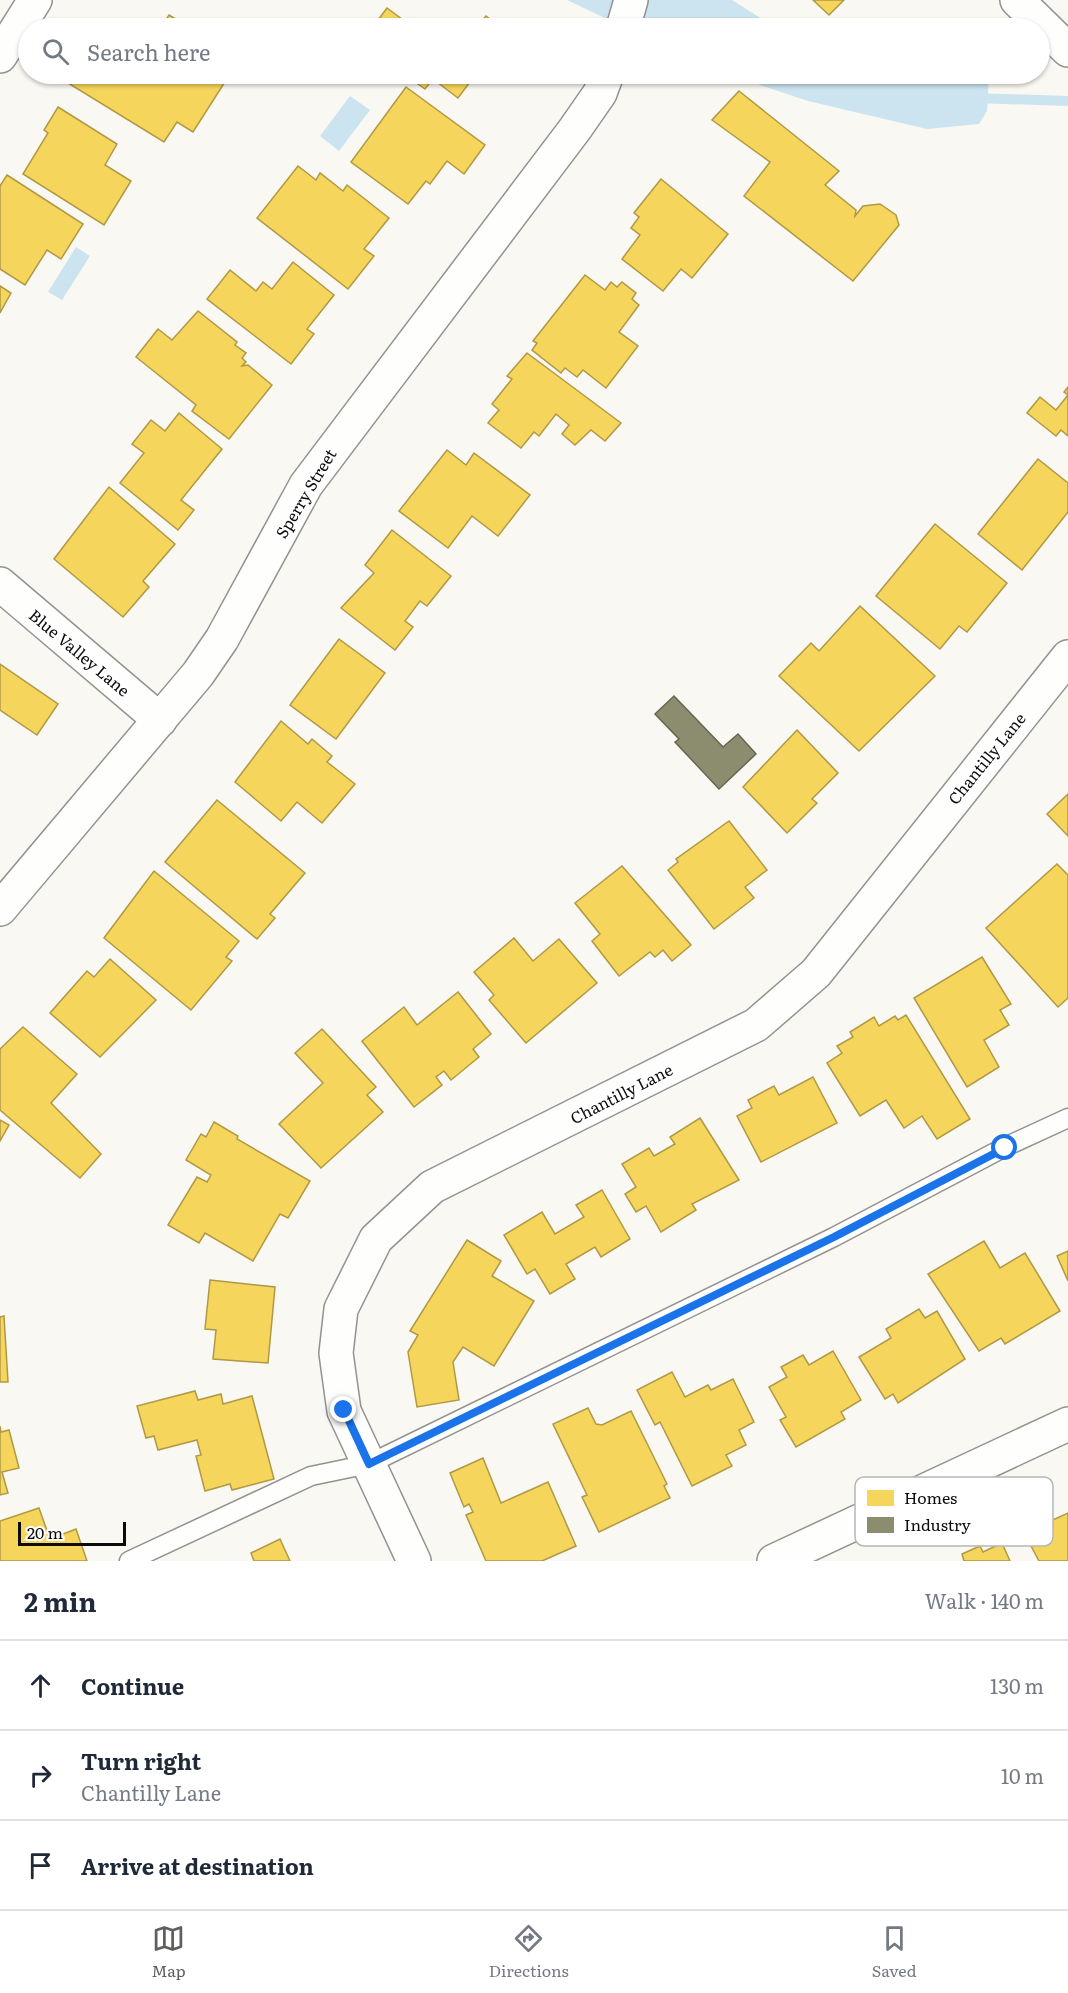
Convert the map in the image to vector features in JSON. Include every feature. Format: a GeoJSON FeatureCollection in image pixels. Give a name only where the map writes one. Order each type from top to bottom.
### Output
{"type":"FeatureCollection","features":[{"type":"Feature","properties":{"kind":"street"},"geometry":{"type":"LineString","coordinates":[[24,18],[35,0]]}},
{"type":"Feature","properties":{"kind":"street"},"geometry":{"type":"LineString","coordinates":[[625,18],[631,0]]}},
{"type":"Feature","properties":{"kind":"street"},"geometry":{"type":"LineString","coordinates":[[1017,0],[1036,18]]}},
{"type":"Feature","properties":{"kind":"street"},"geometry":{"type":"LineString","coordinates":[[0,56],[18,27]]}},
{"type":"Feature","properties":{"kind":"street","name":"Sperry Street"},"geometry":{"type":"LineString","coordinates":[[0,909],[198,674],[222,639],[306,485],[575,129],[600,93],[603,84]]}},
{"type":"Feature","properties":{"kind":"street","name":"Blue Valley Lane"},"geometry":{"type":"LineString","coordinates":[[0,584],[160,720]]}},
{"type":"Feature","properties":{"kind":"street","name":"Chantilly Lane"},"geometry":{"type":"LineString","coordinates":[[414,1561],[344,1410],[336,1353],[341,1309],[376,1239],[432,1187],[756,1025],[816,973],[1068,657]]}},
{"type":"Feature","properties":{"kind":"street"},"geometry":{"type":"LineString","coordinates":[[954,1477],[1068,1424]]}},
{"type":"Feature","properties":{"kind":"street"},"geometry":{"type":"LineString","coordinates":[[774,1561],[855,1523]]}},
{"type":"Feature","properties":{"kind":"lane"},"geometry":{"type":"LineString","coordinates":[[129,1561],[311,1476],[369,1464],[813,1248],[1005,1148],[1068,1118]]}},
{"type":"Feature","properties":{"kind":"water"},"geometry":{"type":"Polygon","coordinates":[[[567,0],[732,0],[760,18],[605,18],[567,0]]]}},
{"type":"Feature","properties":{"kind":"water"},"geometry":{"type":"Polygon","coordinates":[[[757,84],[988,84],[987,111],[979,124],[927,129],[808,101],[757,84]]]}},
{"type":"Feature","properties":{"kind":"water"},"geometry":{"type":"Polygon","coordinates":[[[350,96],[370,110],[339,151],[320,136],[350,96]]]}},
{"type":"Feature","properties":{"kind":"water"},"geometry":{"type":"Polygon","coordinates":[[[76,247],[90,256],[62,300],[48,292],[76,247]]]}},
{"type":"Feature","properties":{"kind":"building: Homes"},"geometry":{"type":"Polygon","coordinates":[[[813,0],[844,0],[829,15],[813,0]]]}},
{"type":"Feature","properties":{"kind":"building: Homes"},"geometry":{"type":"Polygon","coordinates":[[[387,8],[400,18],[380,18],[387,8]]]}},
{"type":"Feature","properties":{"kind":"building: Homes"},"geometry":{"type":"Polygon","coordinates":[[[70,84],[224,84],[193,132],[177,122],[164,142],[70,84]]]}},
{"type":"Feature","properties":{"kind":"building: Homes"},"geometry":{"type":"Polygon","coordinates":[[[418,84],[429,84],[425,89],[418,84]]]}},
{"type":"Feature","properties":{"kind":"building: Homes"},"geometry":{"type":"Polygon","coordinates":[[[440,84],[468,84],[458,98],[440,84]]]}},
{"type":"Feature","properties":{"kind":"building: Homes"},"geometry":{"type":"Polygon","coordinates":[[[406,87],[485,145],[464,174],[447,161],[430,184],[426,181],[408,204],[351,162],[406,87]]]}},
{"type":"Feature","properties":{"kind":"building: Homes"},"geometry":{"type":"Polygon","coordinates":[[[739,91],[839,171],[825,185],[856,210],[855,216],[863,206],[880,204],[896,215],[899,225],[853,281],[744,196],[770,162],[712,120],[739,91]]]}},
{"type":"Feature","properties":{"kind":"building: Homes"},"geometry":{"type":"Polygon","coordinates":[[[58,107],[117,144],[105,165],[131,181],[104,225],[23,174],[48,133],[44,130],[58,107]]]}},
{"type":"Feature","properties":{"kind":"building: Homes"},"geometry":{"type":"Polygon","coordinates":[[[298,166],[316,180],[320,173],[343,191],[347,185],[389,218],[364,249],[374,256],[348,289],[257,218],[298,166]]]}},
{"type":"Feature","properties":{"kind":"building: Homes"},"geometry":{"type":"Polygon","coordinates":[[[7,175],[83,224],[61,259],[47,250],[25,285],[0,269],[0,186],[7,175]]]}},
{"type":"Feature","properties":{"kind":"building: Homes"},"geometry":{"type":"Polygon","coordinates":[[[661,179],[728,234],[692,278],[681,269],[663,291],[622,259],[640,235],[631,228],[639,217],[634,213],[661,179]]]}},
{"type":"Feature","properties":{"kind":"building: Homes"},"geometry":{"type":"Polygon","coordinates":[[[293,262],[334,295],[307,329],[314,334],[291,364],[207,299],[230,270],[256,291],[263,282],[272,289],[293,262]]]}},
{"type":"Feature","properties":{"kind":"building: Homes"},"geometry":{"type":"Polygon","coordinates":[[[585,275],[605,290],[611,282],[617,287],[622,282],[636,293],[632,299],[639,305],[619,332],[638,346],[606,388],[583,370],[577,377],[565,368],[561,373],[532,350],[537,343],[533,341],[585,275]]]}},
{"type":"Feature","properties":{"kind":"building: Homes"},"geometry":{"type":"Polygon","coordinates":[[[0,286],[11,293],[0,313],[0,286]]]}},
{"type":"Feature","properties":{"kind":"building: Homes"},"geometry":{"type":"Polygon","coordinates":[[[198,311],[237,342],[235,345],[246,353],[242,358],[246,362],[242,366],[248,365],[272,385],[229,439],[192,411],[196,405],[136,357],[158,329],[172,340],[198,311]]]}},
{"type":"Feature","properties":{"kind":"building: Homes"},"geometry":{"type":"Polygon","coordinates":[[[527,353],[621,423],[605,441],[591,430],[575,445],[562,434],[569,425],[556,414],[539,436],[534,432],[521,448],[488,423],[499,410],[492,404],[512,379],[507,376],[527,353]]]}},
{"type":"Feature","properties":{"kind":"building: Homes"},"geometry":{"type":"Polygon","coordinates":[[[1068,395],[1068,436],[1061,430],[1056,436],[1027,413],[1040,397],[1056,410],[1068,395]]]}},
{"type":"Feature","properties":{"kind":"building: Homes"},"geometry":{"type":"Polygon","coordinates":[[[179,413],[222,449],[181,500],[194,510],[178,530],[120,483],[144,453],[132,444],[151,420],[165,431],[179,413]]]}},
{"type":"Feature","properties":{"kind":"building: Homes"},"geometry":{"type":"Polygon","coordinates":[[[447,450],[466,465],[474,453],[530,495],[498,536],[472,516],[448,548],[399,511],[447,450]]]}},
{"type":"Feature","properties":{"kind":"building: Homes"},"geometry":{"type":"Polygon","coordinates":[[[1038,459],[1068,483],[1068,512],[1022,570],[978,534],[1038,459]]]}},
{"type":"Feature","properties":{"kind":"building: Homes"},"geometry":{"type":"Polygon","coordinates":[[[109,487],[175,544],[143,581],[149,587],[123,617],[54,559],[109,487]]]}},
{"type":"Feature","properties":{"kind":"building: Homes"},"geometry":{"type":"Polygon","coordinates":[[[935,524],[1007,583],[967,632],[959,626],[940,649],[876,596],[935,524]]]}},
{"type":"Feature","properties":{"kind":"building: Homes"},"geometry":{"type":"Polygon","coordinates":[[[392,530],[451,576],[427,606],[420,601],[405,621],[413,627],[395,650],[341,608],[374,573],[365,565],[392,530]]]}},
{"type":"Feature","properties":{"kind":"building: Homes"},"geometry":{"type":"Polygon","coordinates":[[[860,606],[935,676],[859,751],[779,676],[811,643],[819,651],[860,606]]]}},
{"type":"Feature","properties":{"kind":"building: Homes"},"geometry":{"type":"Polygon","coordinates":[[[339,639],[385,673],[336,739],[290,705],[339,639]]]}},
{"type":"Feature","properties":{"kind":"building: Homes"},"geometry":{"type":"Polygon","coordinates":[[[0,664],[58,704],[37,735],[0,710],[0,664]]]}},
{"type":"Feature","properties":{"kind":"building: Homes"},"geometry":{"type":"Polygon","coordinates":[[[281,721],[308,744],[312,739],[332,756],[327,762],[355,784],[322,823],[297,802],[281,821],[235,782],[281,721]]]}},
{"type":"Feature","properties":{"kind":"building: Homes"},"geometry":{"type":"Polygon","coordinates":[[[797,730],[838,773],[812,799],[817,803],[787,833],[743,787],[797,730]]]}},
{"type":"Feature","properties":{"kind":"building: Homes"},"geometry":{"type":"Polygon","coordinates":[[[1068,794],[1068,836],[1047,814],[1068,794]]]}},
{"type":"Feature","properties":{"kind":"building: Homes"},"geometry":{"type":"Polygon","coordinates":[[[217,800],[305,873],[270,914],[275,918],[257,939],[165,862],[217,800]]]}},
{"type":"Feature","properties":{"kind":"building: Homes"},"geometry":{"type":"Polygon","coordinates":[[[729,821],[767,870],[745,887],[754,898],[714,929],[668,870],[678,862],[676,859],[729,821]]]}},
{"type":"Feature","properties":{"kind":"building: Homes"},"geometry":{"type":"Polygon","coordinates":[[[1057,864],[1068,875],[1068,998],[1058,1007],[986,928],[1057,864]]]}},
{"type":"Feature","properties":{"kind":"building: Homes"},"geometry":{"type":"Polygon","coordinates":[[[622,866],[691,945],[672,961],[663,950],[655,957],[650,952],[619,976],[592,941],[600,934],[575,903],[622,866]]]}},
{"type":"Feature","properties":{"kind":"building: Homes"},"geometry":{"type":"Polygon","coordinates":[[[154,871],[239,941],[226,957],[232,961],[191,1010],[104,938],[154,871]]]}},
{"type":"Feature","properties":{"kind":"building: Homes"},"geometry":{"type":"Polygon","coordinates":[[[514,938],[533,961],[559,939],[597,983],[526,1043],[489,1000],[494,995],[474,972],[514,938]]]}},
{"type":"Feature","properties":{"kind":"building: Homes"},"geometry":{"type":"Polygon","coordinates":[[[982,957],[1011,1004],[1000,1010],[1009,1025],[984,1040],[999,1067],[967,1087],[914,998],[982,957]]]}},
{"type":"Feature","properties":{"kind":"building: Homes"},"geometry":{"type":"Polygon","coordinates":[[[110,959],[156,1000],[100,1057],[50,1013],[87,971],[94,977],[110,959]]]}},
{"type":"Feature","properties":{"kind":"building: Homes"},"geometry":{"type":"Polygon","coordinates":[[[458,992],[491,1034],[473,1049],[479,1057],[451,1080],[444,1071],[436,1077],[442,1085],[414,1107],[362,1041],[404,1007],[417,1025],[458,992]]]}},
{"type":"Feature","properties":{"kind":"building: Homes"},"geometry":{"type":"Polygon","coordinates":[[[906,1015],[970,1119],[937,1139],[922,1116],[904,1128],[886,1100],[860,1116],[827,1063],[842,1053],[837,1046],[853,1037],[850,1032],[874,1017],[879,1026],[895,1016],[898,1020],[906,1015]]]}},
{"type":"Feature","properties":{"kind":"building: Homes"},"geometry":{"type":"Polygon","coordinates":[[[23,1027],[77,1074],[51,1103],[101,1154],[80,1178],[0,1110],[0,1049],[23,1027]]]}},
{"type":"Feature","properties":{"kind":"building: Homes"},"geometry":{"type":"Polygon","coordinates":[[[322,1029],[376,1087],[367,1095],[383,1112],[321,1168],[279,1124],[323,1083],[295,1053],[322,1029]]]}},
{"type":"Feature","properties":{"kind":"building: Homes"},"geometry":{"type":"Polygon","coordinates":[[[813,1077],[837,1123],[761,1162],[737,1116],[752,1108],[748,1100],[774,1086],[779,1095],[813,1077]]]}},
{"type":"Feature","properties":{"kind":"building: Homes"},"geometry":{"type":"Polygon","coordinates":[[[700,1118],[739,1180],[692,1204],[696,1210],[661,1232],[646,1206],[636,1212],[625,1194],[636,1187],[622,1164],[649,1148],[654,1156],[675,1144],[670,1137],[700,1118]]]}},
{"type":"Feature","properties":{"kind":"building: Homes"},"geometry":{"type":"Polygon","coordinates":[[[0,1120],[9,1125],[0,1141],[0,1120]]]}},
{"type":"Feature","properties":{"kind":"building: Homes"},"geometry":{"type":"Polygon","coordinates":[[[214,1122],[238,1136],[237,1139],[310,1181],[288,1218],[280,1214],[253,1261],[205,1233],[199,1243],[168,1225],[197,1177],[207,1182],[211,1175],[186,1160],[201,1134],[206,1137],[214,1122]]]}},
{"type":"Feature","properties":{"kind":"building: Homes"},"geometry":{"type":"Polygon","coordinates":[[[602,1190],[630,1239],[601,1257],[595,1247],[566,1264],[575,1279],[550,1294],[535,1269],[527,1274],[504,1235],[542,1212],[555,1234],[584,1217],[576,1205],[602,1190]]]}},
{"type":"Feature","properties":{"kind":"building: Homes"},"geometry":{"type":"Polygon","coordinates":[[[467,1240],[501,1261],[492,1276],[534,1301],[494,1366],[463,1347],[453,1362],[459,1400],[417,1407],[408,1352],[418,1335],[410,1331],[467,1240]]]}},
{"type":"Feature","properties":{"kind":"building: Homes"},"geometry":{"type":"Polygon","coordinates":[[[984,1241],[1000,1268],[1025,1253],[1060,1311],[1005,1344],[1001,1338],[979,1351],[928,1274],[984,1241]]]}},
{"type":"Feature","properties":{"kind":"building: Homes"},"geometry":{"type":"Polygon","coordinates":[[[1068,1251],[1068,1281],[1057,1256],[1068,1251]]]}},
{"type":"Feature","properties":{"kind":"building: Homes"},"geometry":{"type":"Polygon","coordinates":[[[210,1280],[275,1287],[268,1363],[213,1359],[216,1330],[205,1329],[210,1280]]]}},
{"type":"Feature","properties":{"kind":"building: Homes"},"geometry":{"type":"Polygon","coordinates":[[[919,1309],[925,1318],[937,1311],[965,1359],[898,1403],[893,1394],[885,1399],[859,1357],[891,1338],[886,1329],[919,1309]]]}},
{"type":"Feature","properties":{"kind":"building: Homes"},"geometry":{"type":"Polygon","coordinates":[[[4,1316],[8,1382],[0,1382],[0,1317],[4,1316]]]}},
{"type":"Feature","properties":{"kind":"building: Homes"},"geometry":{"type":"Polygon","coordinates":[[[833,1351],[861,1400],[841,1412],[845,1419],[796,1447],[780,1420],[786,1417],[769,1387],[787,1377],[781,1367],[803,1355],[809,1365],[833,1351]]]}},
{"type":"Feature","properties":{"kind":"building: Homes"},"geometry":{"type":"Polygon","coordinates":[[[672,1372],[685,1397],[708,1385],[711,1390],[733,1379],[754,1422],[739,1430],[746,1445],[726,1455],[732,1466],[692,1486],[660,1422],[655,1425],[637,1390],[672,1372]]]}},
{"type":"Feature","properties":{"kind":"building: Homes"},"geometry":{"type":"Polygon","coordinates":[[[195,1391],[198,1400],[221,1394],[223,1404],[252,1396],[274,1479],[232,1490],[230,1484],[205,1491],[196,1456],[201,1455],[197,1440],[158,1450],[154,1436],[146,1438],[137,1406],[195,1391]]]}},
{"type":"Feature","properties":{"kind":"building: Homes"},"geometry":{"type":"Polygon","coordinates":[[[588,1408],[596,1424],[602,1425],[631,1411],[667,1484],[664,1486],[670,1498],[599,1532],[582,1497],[587,1495],[553,1424],[588,1408]]]}},
{"type":"Feature","properties":{"kind":"building: Homes"},"geometry":{"type":"Polygon","coordinates":[[[0,1426],[1,1432],[9,1430],[19,1468],[2,1472],[8,1493],[0,1495],[0,1426]]]}},
{"type":"Feature","properties":{"kind":"building: Homes"},"geometry":{"type":"Polygon","coordinates":[[[483,1458],[501,1503],[548,1482],[576,1546],[542,1561],[486,1561],[466,1515],[473,1512],[469,1504],[464,1507],[450,1473],[483,1458]]]}},
{"type":"Feature","properties":{"kind":"building: Homes"},"geometry":{"type":"Polygon","coordinates":[[[39,1508],[50,1539],[76,1529],[87,1561],[0,1561],[0,1521],[39,1508]]]}},
{"type":"Feature","properties":{"kind":"building: Homes"},"geometry":{"type":"Polygon","coordinates":[[[1068,1513],[1068,1561],[1039,1561],[1031,1546],[1053,1546],[1053,1520],[1068,1513]]]}},
{"type":"Feature","properties":{"kind":"building: Homes"},"geometry":{"type":"Polygon","coordinates":[[[280,1539],[290,1561],[254,1561],[251,1553],[280,1539]]]}},
{"type":"Feature","properties":{"kind":"building: Homes"},"geometry":{"type":"Polygon","coordinates":[[[980,1546],[983,1552],[996,1546],[1003,1546],[1010,1561],[964,1561],[962,1554],[980,1546]]]}},
{"type":"Feature","properties":{"kind":"building: Industry"},"geometry":{"type":"Polygon","coordinates":[[[674,696],[723,747],[738,734],[756,754],[719,789],[675,742],[679,739],[655,714],[674,696]]]}},
{"type":"Feature","properties":{"kind":"waterway"},"geometry":{"type":"LineString","coordinates":[[973,98],[1068,101]]}},
{"type":"Feature","properties":{"kind":"route"},"geometry":{"type":"LineString","coordinates":[[344,1410],[369,1464],[834,1237],[1005,1148]]}}]}
